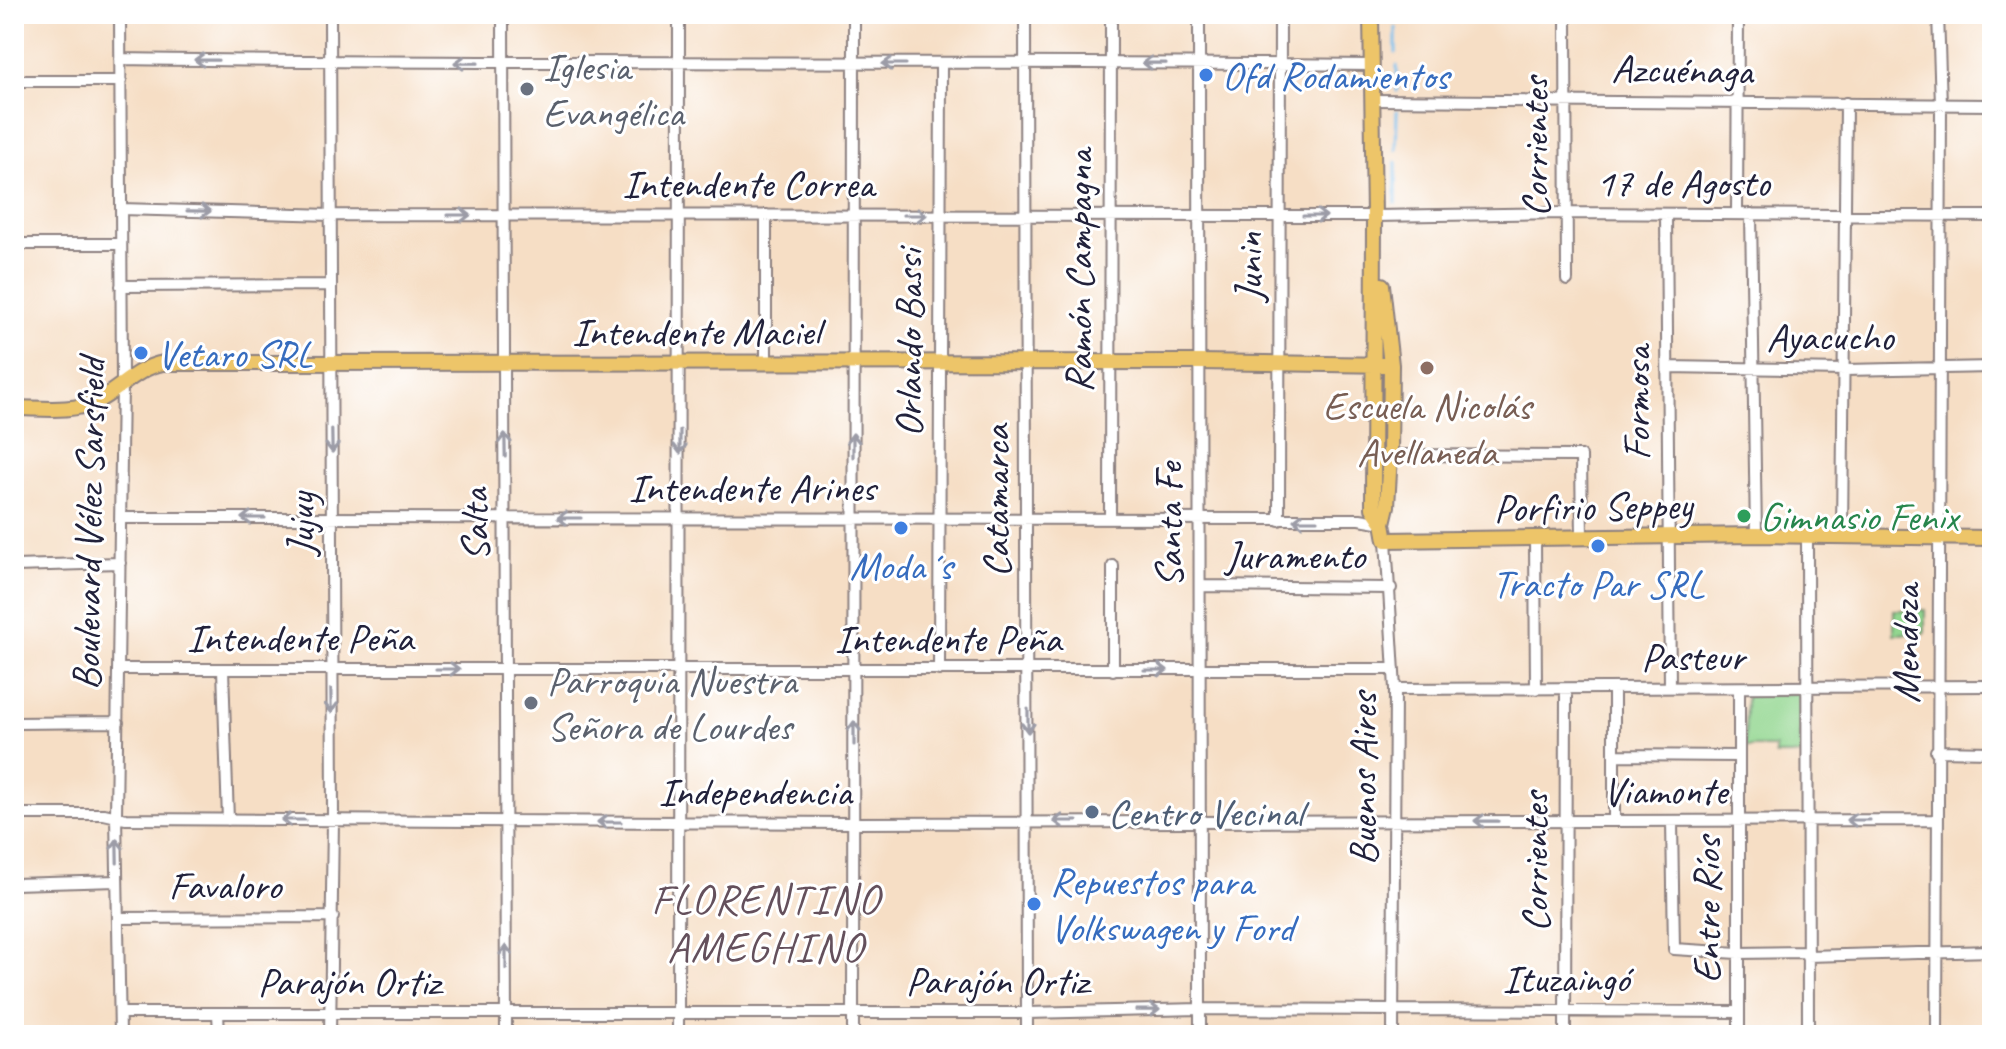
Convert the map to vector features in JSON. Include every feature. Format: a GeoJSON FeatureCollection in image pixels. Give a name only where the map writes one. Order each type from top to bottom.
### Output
{"type":"FeatureCollection","features":[{"type":"Feature","properties":{"kind":"main road","name":"Buenos Aires"},"geometry":{"type":"LineString","coordinates":[[1371,14],[1373,508],[1383,523]]}},
{"type":"Feature","properties":{"kind":"main road","name":"Buenos Aires"},"geometry":{"type":"LineString","coordinates":[[1374,216],[1391,365],[1390,455],[1383,523],[1386,540]]}},
{"type":"Feature","properties":{"kind":"main road","name":"Intendente Maciel"},"geometry":{"type":"LineString","coordinates":[[14,408],[83,406],[148,366],[163,363],[1199,362],[1391,365]]}},
{"type":"Feature","properties":{"kind":"main road","name":"Porfirio Seppey"},"geometry":{"type":"LineString","coordinates":[[1386,540],[1756,535],[1992,538]]}},
{"type":"Feature","properties":{"kind":"street","name":"Boulevard Vélez Sarsfield"},"geometry":{"type":"LineString","coordinates":[[120,14],[122,384],[116,816],[120,1035]]}},
{"type":"Feature","properties":{"kind":"street","name":"Jujuy"},"geometry":{"type":"LineString","coordinates":[[330,14],[333,518],[330,1035]]}},
{"type":"Feature","properties":{"kind":"street","name":"Salta"},"geometry":{"type":"LineString","coordinates":[[503,14],[506,1035]]}},
{"type":"Feature","properties":{"kind":"street"},"geometry":{"type":"LineString","coordinates":[[678,1035],[679,14]]}},
{"type":"Feature","properties":{"kind":"street"},"geometry":{"type":"LineString","coordinates":[[853,1035],[854,14]]}},
{"type":"Feature","properties":{"kind":"street","name":"Catamarca"},"geometry":{"type":"LineString","coordinates":[[1025,14],[1027,1035]]}},
{"type":"Feature","properties":{"kind":"street","name":"Santa Fe"},"geometry":{"type":"LineString","coordinates":[[1199,14],[1200,1035]]}},
{"type":"Feature","properties":{"kind":"street","name":"Junin"},"geometry":{"type":"LineString","coordinates":[[1279,520],[1280,14]]}},
{"type":"Feature","properties":{"kind":"street","name":"Corrientes"},"geometry":{"type":"LineString","coordinates":[[1566,14],[1567,280]]}},
{"type":"Feature","properties":{"kind":"street"},"geometry":{"type":"LineString","coordinates":[[1737,214],[1738,14]]}},
{"type":"Feature","properties":{"kind":"street","name":"Mendoza"},"geometry":{"type":"LineString","coordinates":[[1937,1035],[1936,686],[1941,217],[1938,14]]}},
{"type":"Feature","properties":{"kind":"street","name":"Ramón Campagna"},"geometry":{"type":"LineString","coordinates":[[1110,519],[1111,22]]}},
{"type":"Feature","properties":{"kind":"street"},"geometry":{"type":"LineString","coordinates":[[120,59],[503,64],[1111,62],[1372,65]]}},
{"type":"Feature","properties":{"kind":"street","name":"Orlando Bassi"},"geometry":{"type":"LineString","coordinates":[[939,670],[941,64]]}},
{"type":"Feature","properties":{"kind":"street"},"geometry":{"type":"LineString","coordinates":[[14,81],[121,81]]}},
{"type":"Feature","properties":{"kind":"street","name":"Azcuénaga"},"geometry":{"type":"LineString","coordinates":[[1372,100],[1992,105]]}},
{"type":"Feature","properties":{"kind":"street"},"geometry":{"type":"LineString","coordinates":[[1842,535],[1846,103]]}},
{"type":"Feature","properties":{"kind":"street","name":"Intendente Correa"},"geometry":{"type":"LineString","coordinates":[[121,209],[331,215],[1374,216]]}},
{"type":"Feature","properties":{"kind":"street","name":"17 de Agosto"},"geometry":{"type":"LineString","coordinates":[[1374,216],[1567,213],[1992,216]]}},
{"type":"Feature","properties":{"kind":"street","name":"Formosa"},"geometry":{"type":"LineString","coordinates":[[1666,214],[1670,688]]}},
{"type":"Feature","properties":{"kind":"street"},"geometry":{"type":"LineString","coordinates":[[1751,214],[1756,535]]}},
{"type":"Feature","properties":{"kind":"street"},"geometry":{"type":"LineString","coordinates":[[766,215],[766,363]]}},
{"type":"Feature","properties":{"kind":"street"},"geometry":{"type":"LineString","coordinates":[[14,244],[121,244]]}},
{"type":"Feature","properties":{"kind":"street"},"geometry":{"type":"LineString","coordinates":[[121,286],[331,285]]}},
{"type":"Feature","properties":{"kind":"street","name":"Ayacucho"},"geometry":{"type":"LineString","coordinates":[[1668,367],[1845,370],[1992,367]]}},
{"type":"Feature","properties":{"kind":"street"},"geometry":{"type":"LineString","coordinates":[[1390,455],[1581,456],[1582,539]]}},
{"type":"Feature","properties":{"kind":"street","name":"Intendente Arines"},"geometry":{"type":"LineString","coordinates":[[121,518],[1360,519],[1383,523]]}},
{"type":"Feature","properties":{"kind":"street"},"geometry":{"type":"LineString","coordinates":[[1807,536],[1808,1035]]}},
{"type":"Feature","properties":{"kind":"street"},"geometry":{"type":"LineString","coordinates":[[1535,539],[1536,689]]}},
{"type":"Feature","properties":{"kind":"street","name":"Buenos Aires"},"geometry":{"type":"LineString","coordinates":[[1386,540],[1395,689],[1393,1035]]}},
{"type":"Feature","properties":{"kind":"street"},"geometry":{"type":"LineString","coordinates":[[14,566],[120,563]]}},
{"type":"Feature","properties":{"kind":"street"},"geometry":{"type":"LineString","coordinates":[[1113,566],[1113,670]]}},
{"type":"Feature","properties":{"kind":"street","name":"Juramento"},"geometry":{"type":"LineString","coordinates":[[1200,586],[1391,588]]}},
{"type":"Feature","properties":{"kind":"street","name":"Intendente Peña"},"geometry":{"type":"LineString","coordinates":[[118,669],[1394,669]]}},
{"type":"Feature","properties":{"kind":"street"},"geometry":{"type":"LineString","coordinates":[[223,669],[228,820]]}},
{"type":"Feature","properties":{"kind":"street","name":"Pasteur"},"geometry":{"type":"LineString","coordinates":[[1395,689],[1992,686]]}},
{"type":"Feature","properties":{"kind":"street","name":"Entre Ríos"},"geometry":{"type":"LineString","coordinates":[[1739,688],[1739,1035]]}},
{"type":"Feature","properties":{"kind":"street","name":"Corrientes"},"geometry":{"type":"LineString","coordinates":[[1565,1035],[1566,689]]}},
{"type":"Feature","properties":{"kind":"street"},"geometry":{"type":"LineString","coordinates":[[1614,689],[1614,821]]}},
{"type":"Feature","properties":{"kind":"street"},"geometry":{"type":"LineString","coordinates":[[14,723],[118,722]]}},
{"type":"Feature","properties":{"kind":"street"},"geometry":{"type":"LineString","coordinates":[[1936,751],[1992,752]]}},
{"type":"Feature","properties":{"kind":"street"},"geometry":{"type":"LineString","coordinates":[[1614,755],[1738,756]]}},
{"type":"Feature","properties":{"kind":"street","name":"Independencia"},"geometry":{"type":"LineString","coordinates":[[14,814],[228,820],[854,823],[1395,821]]}},
{"type":"Feature","properties":{"kind":"street","name":"Viamonte"},"geometry":{"type":"LineString","coordinates":[[1395,821],[1936,820]]}},
{"type":"Feature","properties":{"kind":"street"},"geometry":{"type":"LineString","coordinates":[[1672,822],[1674,949],[1807,954],[1992,951]]}},
{"type":"Feature","properties":{"kind":"street"},"geometry":{"type":"LineString","coordinates":[[14,884],[117,881]]}},
{"type":"Feature","properties":{"kind":"street","name":"Favaloro"},"geometry":{"type":"LineString","coordinates":[[118,918],[333,917]]}},
{"type":"Feature","properties":{"kind":"street","name":"Parajón Ortiz"},"geometry":{"type":"LineString","coordinates":[[120,1013],[1393,1010]]}},
{"type":"Feature","properties":{"kind":"street","name":"Ituzaingó"},"geometry":{"type":"LineString","coordinates":[[1393,1010],[1739,1012]]}},
{"type":"Feature","properties":{"kind":"street"},"geometry":{"type":"LineString","coordinates":[[218,1013],[219,1035]]}},
{"type":"Feature","properties":{"kind":"green space"},"geometry":{"type":"Polygon","coordinates":[[[1894,610],[1925,610],[1925,633],[1894,634],[1894,610]]]}},
{"type":"Feature","properties":{"kind":"green space"},"geometry":{"type":"Polygon","coordinates":[[[1799,693],[1801,755],[1775,755],[1775,747],[1745,747],[1746,696],[1799,693]]]}},
{"type":"Feature","properties":{"kind":"waterway"},"geometry":{"type":"LineString","coordinates":[[1395,14],[1395,20]]}},
{"type":"Feature","properties":{"kind":"waterway"},"geometry":{"type":"LineString","coordinates":[[1396,28],[1396,52]]}},
{"type":"Feature","properties":{"kind":"waterway"},"geometry":{"type":"LineString","coordinates":[[1397,66],[1397,91]]}},
{"type":"Feature","properties":{"kind":"waterway"},"geometry":{"type":"LineString","coordinates":[[1396,150],[1397,111]]}},
{"type":"Feature","properties":{"kind":"waterway"},"geometry":{"type":"LineString","coordinates":[[1396,162],[1396,203]]}},
{"type":"Feature","properties":{"kind":"place","name":"Ofd Rodamientos"},"geometry":{"type":"Point","coordinates":[1206,75]}},
{"type":"Feature","properties":{"kind":"place","name":"Iglesia Evangélica"},"geometry":{"type":"Point","coordinates":[527,89]}},
{"type":"Feature","properties":{"kind":"place","name":"Vetaro SRL"},"geometry":{"type":"Point","coordinates":[141,353]}},
{"type":"Feature","properties":{"kind":"place","name":"Escuela Nicolás Avellaneda"},"geometry":{"type":"Point","coordinates":[1427,368]}},
{"type":"Feature","properties":{"kind":"place","name":"Gimnasio Fenix"},"geometry":{"type":"Point","coordinates":[1744,516]}},
{"type":"Feature","properties":{"kind":"place","name":"Moda´s"},"geometry":{"type":"Point","coordinates":[901,528]}},
{"type":"Feature","properties":{"kind":"place","name":"Tracto Par SRL"},"geometry":{"type":"Point","coordinates":[1598,546]}},
{"type":"Feature","properties":{"kind":"place","name":"Parroquia Nuestra Señora de Lourdes"},"geometry":{"type":"Point","coordinates":[531,703]}},
{"type":"Feature","properties":{"kind":"place","name":"Centro Vecinal"},"geometry":{"type":"Point","coordinates":[1092,812]}},
{"type":"Feature","properties":{"kind":"place","name":"Repuestos para Volkswagen y Ford"},"geometry":{"type":"Point","coordinates":[1034,904]}},
{"type":"Feature","properties":{"kind":"district","name":"FLORENTINO AMEGHINO"},"geometry":{"type":"Point","coordinates":[766,922]}}]}
